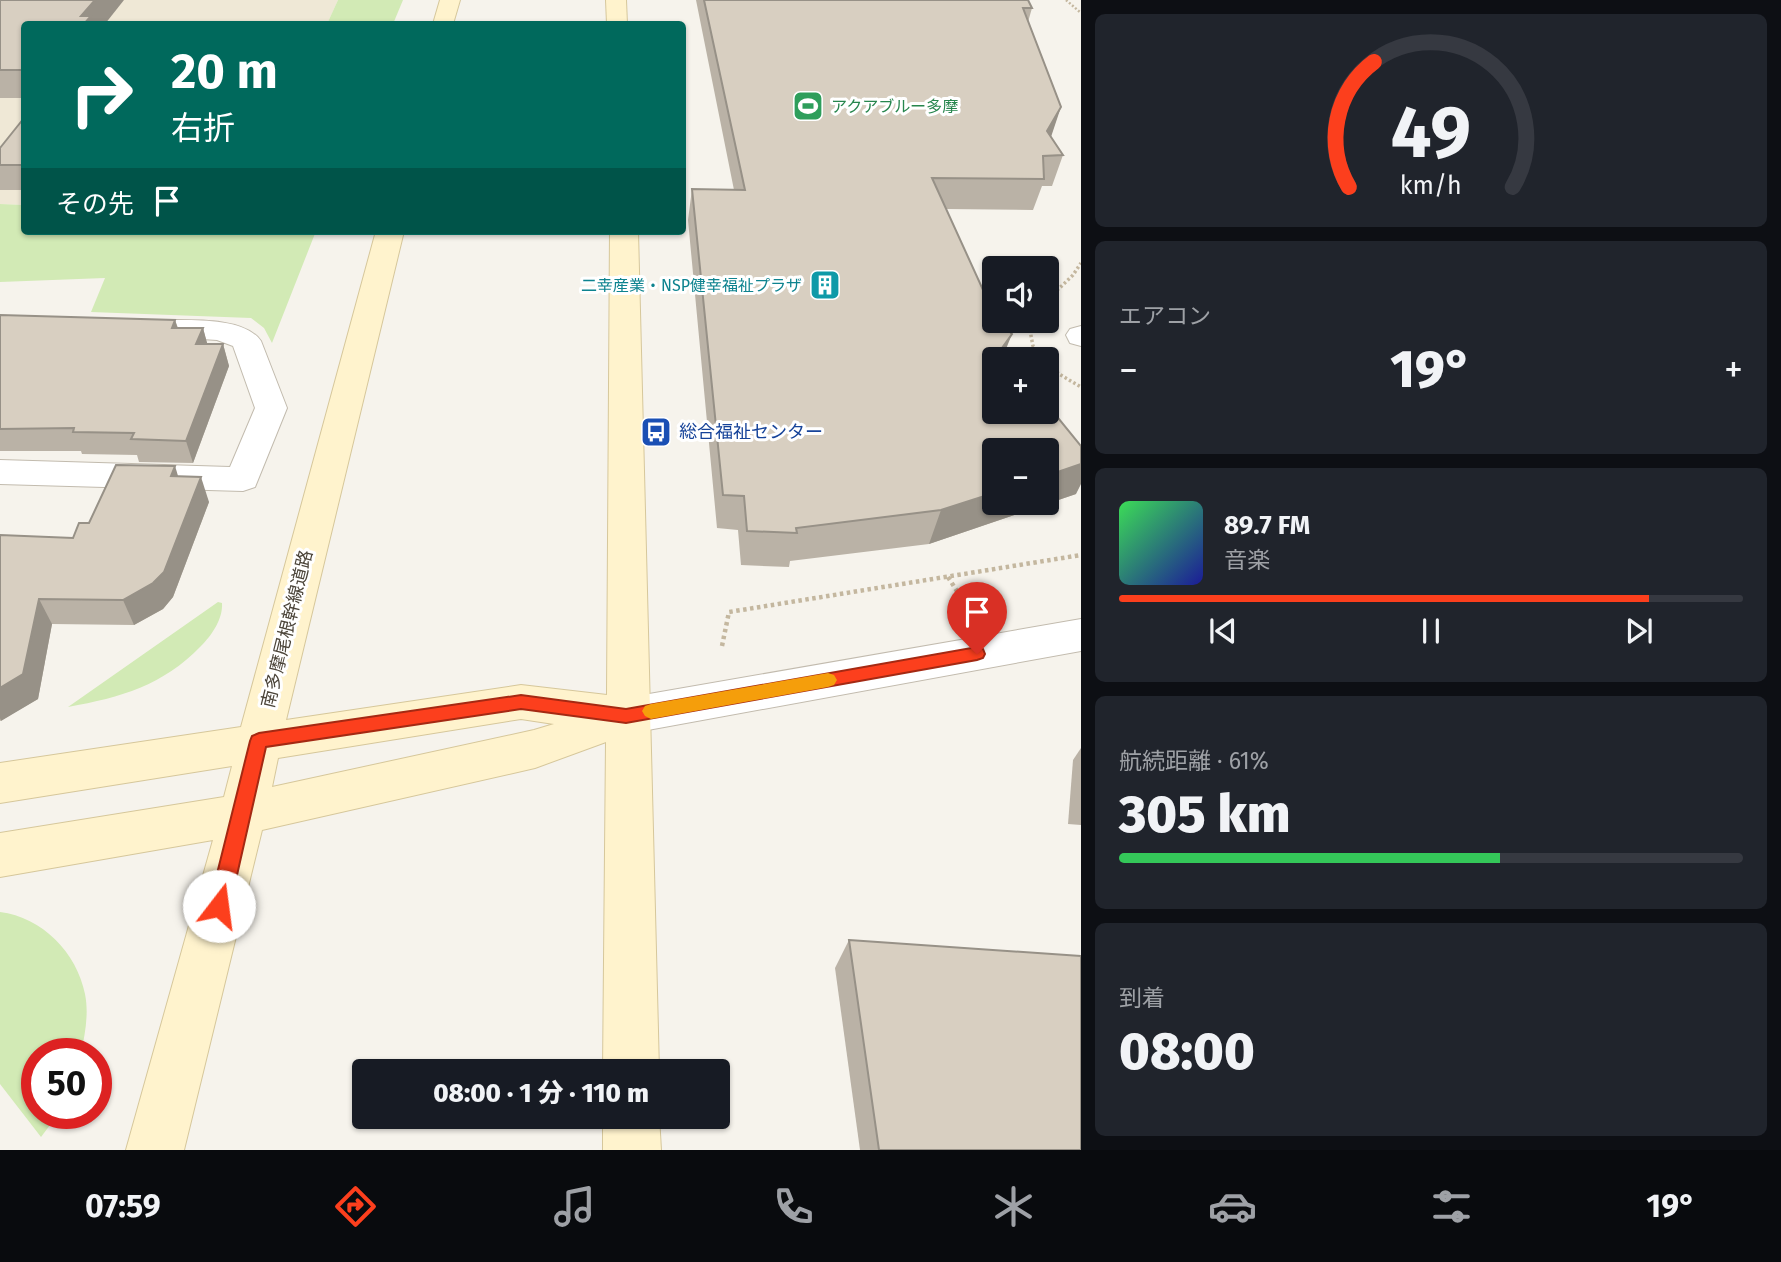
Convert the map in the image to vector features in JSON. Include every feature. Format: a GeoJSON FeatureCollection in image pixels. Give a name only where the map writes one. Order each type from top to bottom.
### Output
{"type":"FeatureCollection","features":[{"type":"Feature","properties":{"kind":"main road"},"geometry":{"type":"LineString","coordinates":[[444,21],[450,0]]}},
{"type":"Feature","properties":{"kind":"main road"},"geometry":{"type":"LineString","coordinates":[[616,0],[617,21]]}},
{"type":"Feature","properties":{"kind":"main road","name":"南多摩尾根幹線道路"},"geometry":{"type":"LineString","coordinates":[[155,1150],[389,235]]}},
{"type":"Feature","properties":{"kind":"main road"},"geometry":{"type":"LineString","coordinates":[[624,235],[631,1059]]}},
{"type":"Feature","properties":{"kind":"main road"},"geometry":{"type":"LineString","coordinates":[[0,783],[521,702],[626,716]]}},
{"type":"Feature","properties":{"kind":"main road"},"geometry":{"type":"LineString","coordinates":[[0,855],[243,814],[535,749],[626,716]]}},
{"type":"Feature","properties":{"kind":"main road"},"geometry":{"type":"LineString","coordinates":[[631,1129],[632,1150]]}},
{"type":"Feature","properties":{"kind":"street"},"geometry":{"type":"LineString","coordinates":[[0,472],[243,479],[271,408],[246,341],[222,331],[125,329]]}},
{"type":"Feature","properties":{"kind":"street"},"geometry":{"type":"LineString","coordinates":[[626,716],[1081,635]]}},
{"type":"Feature","properties":{"kind":"path"},"geometry":{"type":"LineString","coordinates":[[1066,0],[1081,13]]}},
{"type":"Feature","properties":{"kind":"path"},"geometry":{"type":"LineString","coordinates":[[1059,289],[1081,263]]}},
{"type":"Feature","properties":{"kind":"path"},"geometry":{"type":"LineString","coordinates":[[1059,374],[1081,387]]}},
{"type":"Feature","properties":{"kind":"path"},"geometry":{"type":"LineString","coordinates":[[722,646],[729,612],[1081,555]]}},
{"type":"Feature","properties":{"kind":"path"},"geometry":{"type":"LineString","coordinates":[[948,577],[967,607]]}},
{"type":"Feature","properties":{"kind":"shaded area"},"geometry":{"type":"Polygon","coordinates":[[[0,0],[338,0],[328,21],[21,21],[21,205],[0,204],[0,0]]]}},
{"type":"Feature","properties":{"kind":"green space"},"geometry":{"type":"Polygon","coordinates":[[[338,0],[403,0],[394,21],[328,21],[338,0]]]}},
{"type":"Feature","properties":{"kind":"green space"},"geometry":{"type":"Polygon","coordinates":[[[0,204],[21,205],[21,235],[314,235],[272,343],[264,328],[251,318],[91,312],[105,278],[0,282],[0,204]]]}},
{"type":"Feature","properties":{"kind":"green space"},"geometry":{"type":"Polygon","coordinates":[[[218,602],[222,603],[222,609],[213,632],[186,660],[171,671],[124,694],[68,707],[218,602]]]}},
{"type":"Feature","properties":{"kind":"green space"},"geometry":{"type":"Polygon","coordinates":[[[0,912],[30,921],[43,929],[66,951],[81,979],[87,1016],[84,1038],[21,1038],[21,1111],[0,1084],[0,912]]]}},
{"type":"Feature","properties":{"kind":"green space"},"geometry":{"type":"Polygon","coordinates":[[[35,1129],[47,1129],[41,1137],[35,1129]]]}},
{"type":"Feature","properties":{"kind":"building"},"geometry":{"type":"Polygon","coordinates":[[[0,0],[95,0],[81,16],[91,16],[87,21],[21,21],[21,70],[0,70],[0,0]]]}},
{"type":"Feature","properties":{"kind":"building","name":"二幸産業・NSP健幸福祉プラザ"},"geometry":{"type":"Polygon","coordinates":[[[704,0],[1028,0],[1032,8],[1023,8],[1061,107],[1047,131],[1063,155],[1043,156],[1044,179],[932,178],[982,288],[982,333],[1012,334],[1003,347],[982,347],[982,424],[1059,424],[1059,419],[1081,446],[1081,464],[1059,472],[1059,438],[982,438],[982,497],[941,510],[796,528],[797,533],[747,531],[744,496],[723,495],[692,189],[745,190],[704,0]]]}},
{"type":"Feature","properties":{"kind":"building"},"geometry":{"type":"Polygon","coordinates":[[[21,122],[21,165],[0,165],[0,148],[21,122]]]}},
{"type":"Feature","properties":{"kind":"building"},"geometry":{"type":"Polygon","coordinates":[[[0,315],[175,320],[172,328],[203,328],[196,344],[223,344],[186,441],[131,439],[134,433],[73,432],[74,428],[0,429],[0,315]]]}},
{"type":"Feature","properties":{"kind":"building"},"geometry":{"type":"Polygon","coordinates":[[[116,465],[175,466],[171,476],[201,477],[164,572],[153,583],[123,600],[39,599],[23,674],[0,688],[0,535],[73,538],[79,523],[89,523],[116,465]]]}},
{"type":"Feature","properties":{"kind":"building"},"geometry":{"type":"Polygon","coordinates":[[[849,940],[1081,956],[1081,1150],[879,1150],[849,940]]]}},
{"type":"Feature","properties":{"kind":"slow traffic"},"geometry":{"type":"LineString","coordinates":[[651,711],[828,680]]}},
{"type":"Feature","properties":{"kind":"place","name":"アクアブルー多摩"},"geometry":{"type":"Point","coordinates":[808,106]}},
{"type":"Feature","properties":{"kind":"place","name":"二幸産業・NSP健幸福祉プラザ"},"geometry":{"type":"Point","coordinates":[825,285]}},
{"type":"Feature","properties":{"kind":"place","name":"総合福祉センター"},"geometry":{"type":"Point","coordinates":[656,432]}},
{"type":"Feature","properties":{"kind":"route"},"geometry":{"type":"LineString","coordinates":[[219,906],[259,741],[521,702],[626,716],[977,654]]}}]}
